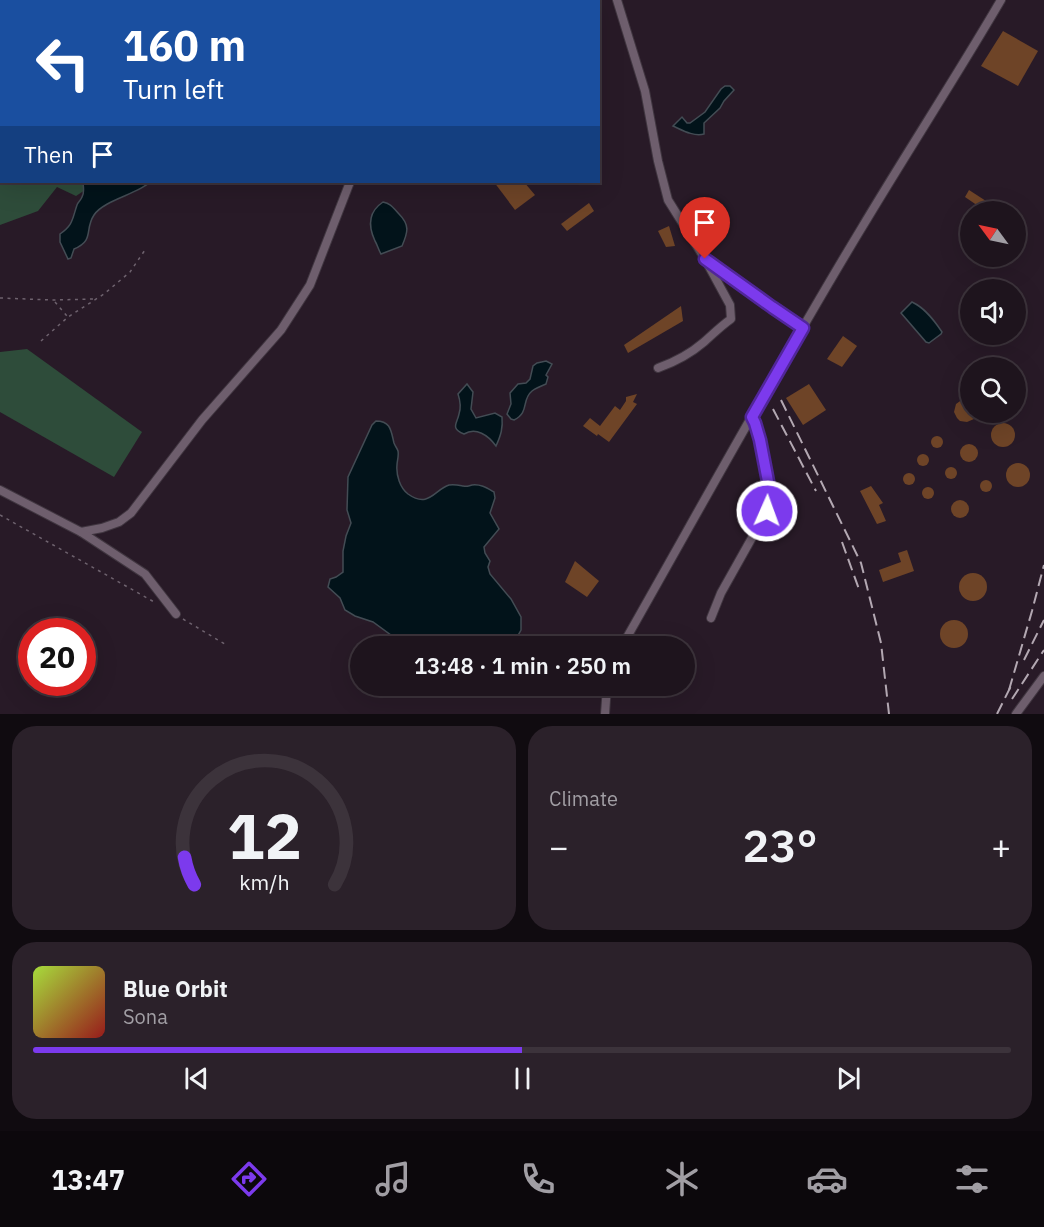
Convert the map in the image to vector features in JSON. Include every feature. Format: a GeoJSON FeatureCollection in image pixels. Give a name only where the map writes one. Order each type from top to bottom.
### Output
{"type":"FeatureCollection","features":[{"type":"Feature","properties":{"kind":"street"},"geometry":{"type":"LineString","coordinates":[[617,0],[645,91],[668,200],[705,259],[730,305],[731,319],[677,361],[657,368]]}},
{"type":"Feature","properties":{"kind":"street"},"geometry":{"type":"LineString","coordinates":[[628,636],[861,229],[1001,0]]}},
{"type":"Feature","properties":{"kind":"street"},"geometry":{"type":"LineString","coordinates":[[81,532],[119,522],[131,513],[202,420],[280,330],[310,285],[350,183]]}},
{"type":"Feature","properties":{"kind":"street"},"geometry":{"type":"LineString","coordinates":[[705,259],[803,328]]}},
{"type":"Feature","properties":{"kind":"street"},"geometry":{"type":"LineString","coordinates":[[711,618],[721,593],[767,511],[771,497],[760,440],[752,417]]}},
{"type":"Feature","properties":{"kind":"street"},"geometry":{"type":"LineString","coordinates":[[0,490],[81,532],[145,574],[176,614]]}},
{"type":"Feature","properties":{"kind":"street"},"geometry":{"type":"LineString","coordinates":[[1016,714],[1044,676]]}},
{"type":"Feature","properties":{"kind":"street"},"geometry":{"type":"LineString","coordinates":[[605,714],[606,696]]}},
{"type":"Feature","properties":{"kind":"path"},"geometry":{"type":"LineString","coordinates":[[41,341],[68,317],[104,294],[130,272],[145,250]]}},
{"type":"Feature","properties":{"kind":"path"},"geometry":{"type":"LineString","coordinates":[[0,298],[97,299]]}},
{"type":"Feature","properties":{"kind":"path"},"geometry":{"type":"LineString","coordinates":[[53,300],[68,317]]}},
{"type":"Feature","properties":{"kind":"path"},"geometry":{"type":"LineString","coordinates":[[0,515],[155,602]]}},
{"type":"Feature","properties":{"kind":"path"},"geometry":{"type":"LineString","coordinates":[[176,614],[228,646]]}},
{"type":"Feature","properties":{"kind":"green space"},"geometry":{"type":"Polygon","coordinates":[[[0,183],[96,183],[76,196],[57,187],[38,211],[0,225],[0,183]]]}},
{"type":"Feature","properties":{"kind":"green space"},"geometry":{"type":"Polygon","coordinates":[[[27,349],[142,432],[114,477],[0,412],[0,352],[27,349]]]}},
{"type":"Feature","properties":{"kind":"shaded area"},"geometry":{"type":"Polygon","coordinates":[[[725,86],[730,86],[734,90],[704,123],[704,134],[692,134],[673,126],[682,117],[690,123],[705,112],[725,86]]]}},
{"type":"Feature","properties":{"kind":"shaded area"},"geometry":{"type":"Polygon","coordinates":[[[83,183],[149,183],[99,210],[91,220],[85,242],[74,249],[71,258],[68,259],[60,242],[60,234],[72,222],[77,204],[84,191],[83,183]]]}},
{"type":"Feature","properties":{"kind":"shaded area"},"geometry":{"type":"Polygon","coordinates":[[[383,202],[390,205],[403,218],[407,229],[402,246],[381,254],[370,225],[374,210],[383,202]]]}},
{"type":"Feature","properties":{"kind":"shaded area"},"geometry":{"type":"Polygon","coordinates":[[[912,302],[925,311],[942,332],[929,343],[901,313],[912,302]]]}},
{"type":"Feature","properties":{"kind":"shaded area"},"geometry":{"type":"Polygon","coordinates":[[[546,361],[552,364],[546,375],[548,377],[546,384],[532,391],[519,417],[511,419],[507,414],[511,404],[510,393],[518,384],[526,383],[530,379],[533,366],[546,361]]]}},
{"type":"Feature","properties":{"kind":"shaded area"},"geometry":{"type":"Polygon","coordinates":[[[467,384],[473,392],[471,409],[476,418],[495,413],[502,417],[501,432],[496,446],[482,433],[473,431],[464,434],[456,428],[460,409],[458,394],[467,384]]]}},
{"type":"Feature","properties":{"kind":"shaded area"},"geometry":{"type":"Polygon","coordinates":[[[376,421],[381,421],[391,431],[398,451],[398,477],[403,488],[415,498],[427,499],[449,485],[478,485],[494,492],[495,498],[490,513],[499,529],[484,547],[490,561],[488,567],[490,574],[511,599],[521,617],[521,630],[518,636],[392,636],[373,622],[345,610],[340,598],[328,587],[330,579],[343,572],[343,551],[351,523],[347,510],[348,477],[376,421]]]}},
{"type":"Feature","properties":{"kind":"building"},"geometry":{"type":"Polygon","coordinates":[[[1003,31],[1038,51],[1018,86],[981,66],[1003,31]]]}},
{"type":"Feature","properties":{"kind":"building"},"geometry":{"type":"Polygon","coordinates":[[[495,183],[525,183],[535,195],[515,210],[495,183]]]}},
{"type":"Feature","properties":{"kind":"building"},"geometry":{"type":"Polygon","coordinates":[[[969,190],[986,201],[971,201],[965,197],[969,190]]]}},
{"type":"Feature","properties":{"kind":"building"},"geometry":{"type":"Polygon","coordinates":[[[589,203],[594,211],[567,231],[561,224],[589,203]]]}},
{"type":"Feature","properties":{"kind":"building"},"geometry":{"type":"Polygon","coordinates":[[[669,226],[675,246],[666,247],[658,231],[669,226]]]}},
{"type":"Feature","properties":{"kind":"building"},"geometry":{"type":"Polygon","coordinates":[[[681,306],[683,321],[628,353],[624,345],[681,306]]]}},
{"type":"Feature","properties":{"kind":"building"},"geometry":{"type":"Polygon","coordinates":[[[843,336],[857,346],[842,367],[827,359],[843,336]]]}},
{"type":"Feature","properties":{"kind":"building"},"geometry":{"type":"Polygon","coordinates":[[[809,384],[826,410],[803,425],[786,398],[809,384]]]}},
{"type":"Feature","properties":{"kind":"building"},"geometry":{"type":"Polygon","coordinates":[[[637,394],[633,402],[637,404],[609,442],[583,426],[590,418],[600,426],[615,406],[620,410],[626,397],[637,394]]]}},
{"type":"Feature","properties":{"kind":"building"},"geometry":{"type":"Polygon","coordinates":[[[960,401],[960,421],[954,412],[956,404],[960,401]]]}},
{"type":"Feature","properties":{"kind":"building"},"geometry":{"type":"Polygon","coordinates":[[[999,424],[1007,424],[1014,431],[1014,439],[1007,446],[999,446],[992,439],[992,431],[999,424]]]}},
{"type":"Feature","properties":{"kind":"building"},"geometry":{"type":"Polygon","coordinates":[[[939,436],[943,442],[939,448],[935,448],[931,440],[939,436]]]}},
{"type":"Feature","properties":{"kind":"building"},"geometry":{"type":"Polygon","coordinates":[[[965,444],[973,444],[978,449],[976,460],[965,462],[960,457],[960,449],[965,444]]]}},
{"type":"Feature","properties":{"kind":"building"},"geometry":{"type":"Polygon","coordinates":[[[925,454],[928,455],[928,465],[921,466],[918,465],[917,458],[918,455],[925,454]]]}},
{"type":"Feature","properties":{"kind":"building"},"geometry":{"type":"Polygon","coordinates":[[[1018,463],[1026,467],[1030,475],[1026,483],[1018,487],[1010,483],[1006,475],[1010,467],[1018,463]]]}},
{"type":"Feature","properties":{"kind":"building"},"geometry":{"type":"Polygon","coordinates":[[[953,467],[957,473],[953,479],[949,479],[945,471],[953,467]]]}},
{"type":"Feature","properties":{"kind":"building"},"geometry":{"type":"Polygon","coordinates":[[[911,473],[914,474],[914,484],[907,485],[904,484],[903,477],[904,474],[911,473]]]}},
{"type":"Feature","properties":{"kind":"building"},"geometry":{"type":"Polygon","coordinates":[[[988,480],[992,486],[988,492],[984,492],[980,484],[988,480]]]}},
{"type":"Feature","properties":{"kind":"building"},"geometry":{"type":"Polygon","coordinates":[[[871,486],[883,503],[879,505],[886,521],[877,524],[860,491],[871,486]]]}},
{"type":"Feature","properties":{"kind":"building"},"geometry":{"type":"Polygon","coordinates":[[[930,487],[933,488],[933,498],[926,499],[923,498],[922,491],[923,488],[930,487]]]}},
{"type":"Feature","properties":{"kind":"building"},"geometry":{"type":"Polygon","coordinates":[[[956,500],[964,500],[969,505],[967,516],[956,518],[951,513],[951,505],[956,500]]]}},
{"type":"Feature","properties":{"kind":"building"},"geometry":{"type":"Polygon","coordinates":[[[907,550],[914,571],[883,582],[879,570],[901,562],[898,553],[907,550]]]}},
{"type":"Feature","properties":{"kind":"building"},"geometry":{"type":"Polygon","coordinates":[[[575,561],[599,581],[587,597],[565,582],[575,561]]]}},
{"type":"Feature","properties":{"kind":"building"},"geometry":{"type":"Polygon","coordinates":[[[973,573],[983,577],[987,587],[983,597],[973,601],[963,597],[959,587],[963,577],[973,573]]]}},
{"type":"Feature","properties":{"kind":"building"},"geometry":{"type":"Polygon","coordinates":[[[954,620],[964,624],[968,634],[964,644],[954,648],[944,644],[940,634],[944,624],[954,620]]]}},
{"type":"Feature","properties":{"kind":"railway"},"geometry":{"type":"LineString","coordinates":[[781,400],[861,563],[881,643],[889,714]]}},
{"type":"Feature","properties":{"kind":"railway"},"geometry":{"type":"LineString","coordinates":[[773,409],[816,491]]}},
{"type":"Feature","properties":{"kind":"railway"},"geometry":{"type":"LineString","coordinates":[[842,542],[860,592]]}},
{"type":"Feature","properties":{"kind":"railway"},"geometry":{"type":"LineString","coordinates":[[1009,690],[1044,565]]}},
{"type":"Feature","properties":{"kind":"railway"},"geometry":{"type":"LineString","coordinates":[[1024,660],[1044,620]]}},
{"type":"Feature","properties":{"kind":"railway"},"geometry":{"type":"LineString","coordinates":[[1012,699],[1044,650]]}},
{"type":"Feature","properties":{"kind":"railway"},"geometry":{"type":"LineString","coordinates":[[997,714],[1012,684]]}},
{"type":"Feature","properties":{"kind":"route"},"geometry":{"type":"LineString","coordinates":[[705,259],[803,328],[752,417],[760,440],[771,497],[767,511]]}}]}
